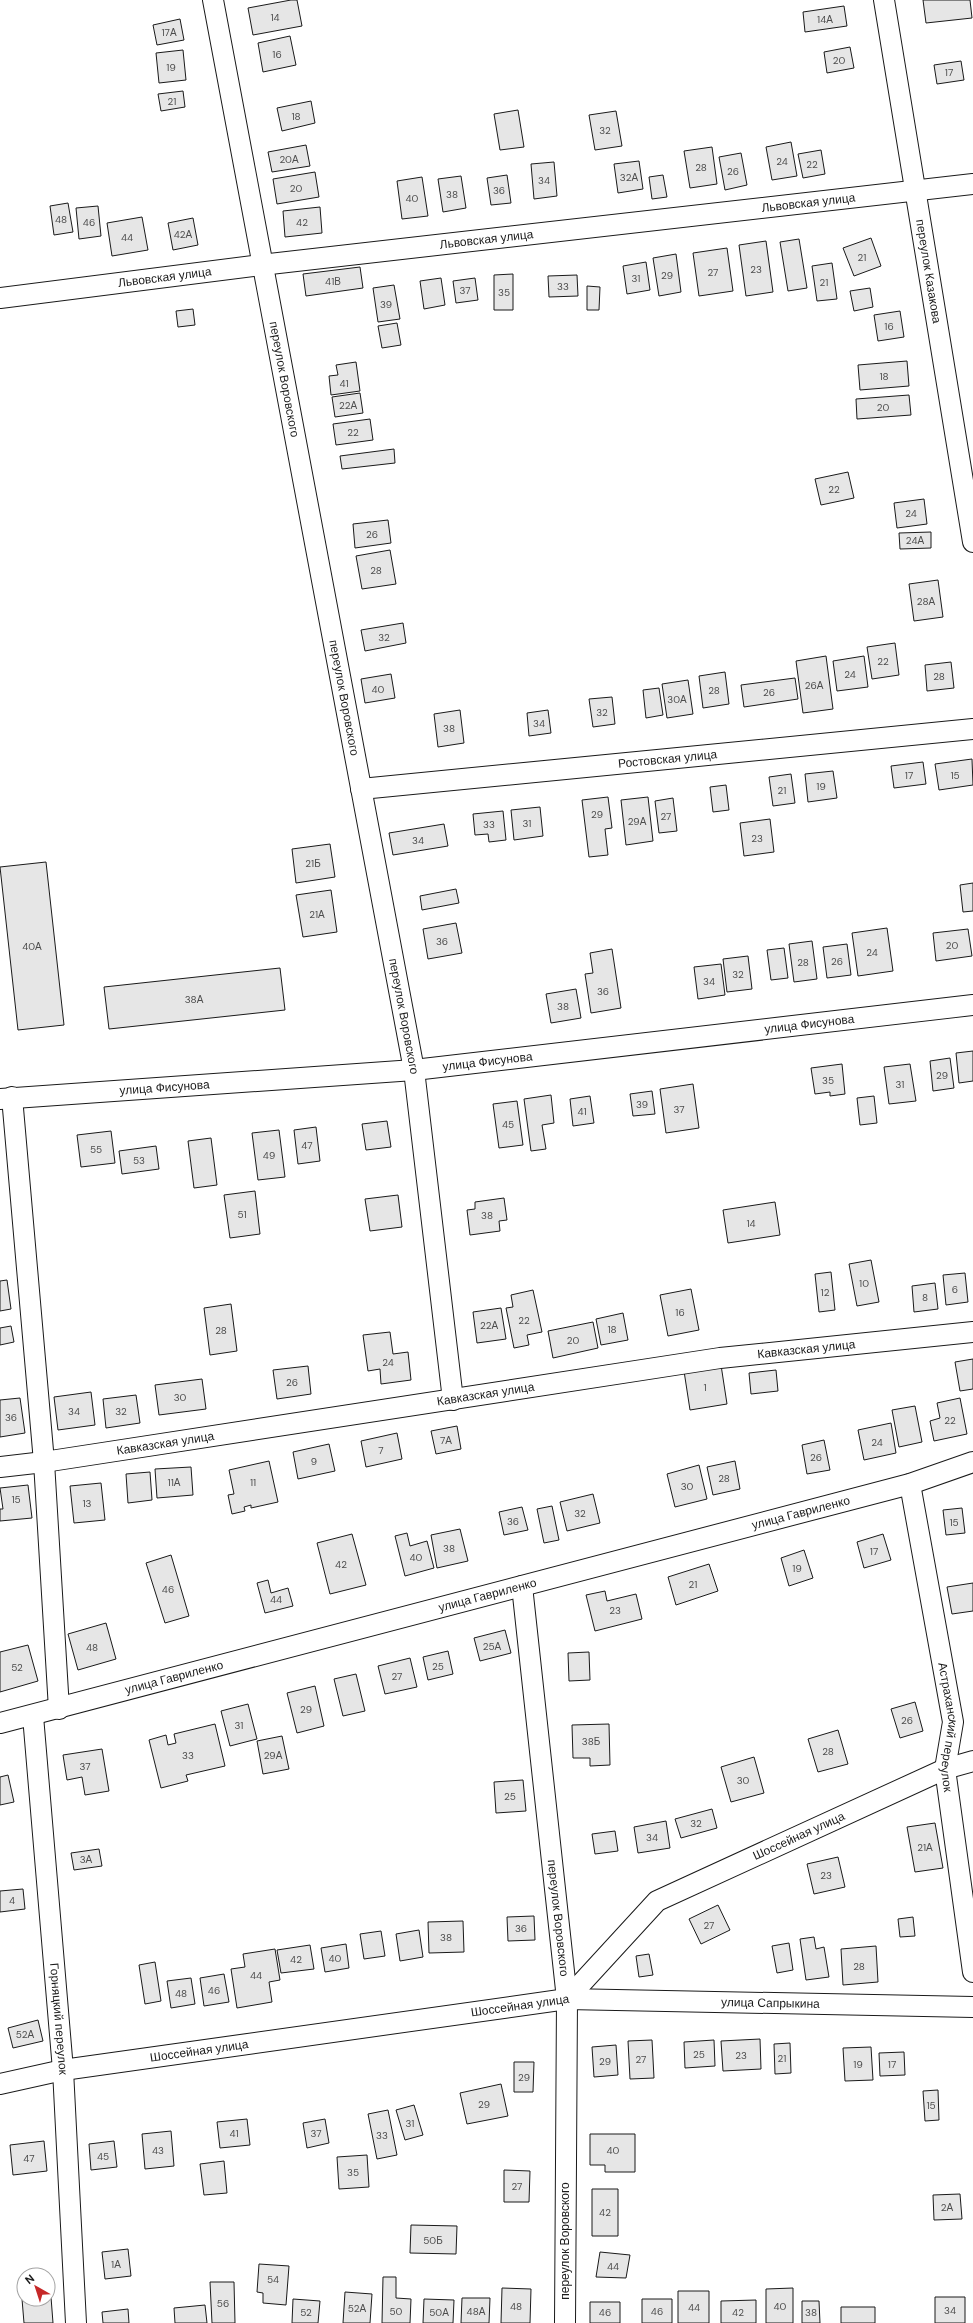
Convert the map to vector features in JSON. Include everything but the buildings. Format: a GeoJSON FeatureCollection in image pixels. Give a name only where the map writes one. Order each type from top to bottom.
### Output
{"type":"FeatureCollection","features":[{"type":"Feature","properties":{"kind":"street","name":"переулок Воровского"},"geometry":{"type":"LineString","coordinates":[[213,0],[261,265],[414,1070],[453,1400]]}},
{"type":"Feature","properties":{"kind":"street","name":"переулок Казакова"},"geometry":{"type":"LineString","coordinates":[[884,0],[914,191],[973,542]]}},
{"type":"Feature","properties":{"kind":"street","name":"Львовская улица"},"geometry":{"type":"LineString","coordinates":[[0,298],[261,265],[973,184]]}},
{"type":"Feature","properties":{"kind":"street","name":"Ростовская улица"},"geometry":{"type":"LineString","coordinates":[[361,789],[973,729]]}},
{"type":"Feature","properties":{"kind":"street","name":"улица Фисунова"},"geometry":{"type":"LineString","coordinates":[[6,1098],[414,1070],[973,1005]]}},
{"type":"Feature","properties":{"kind":"street"},"geometry":{"type":"LineString","coordinates":[[6,1098],[44,1462],[59,1709]]}},
{"type":"Feature","properties":{"kind":"street","name":"Кавказская улица"},"geometry":{"type":"LineString","coordinates":[[0,1467],[44,1462],[720,1358],[973,1332]]}},
{"type":"Feature","properties":{"kind":"street","name":"улица Гавриленко"},"geometry":{"type":"LineString","coordinates":[[0,1723],[33,1716],[910,1484],[973,1462]]}},
{"type":"Feature","properties":{"kind":"street","name":"Астраханский переулок"},"geometry":{"type":"LineString","coordinates":[[910,1484],[953,1722],[945,1769],[973,1972]]}},
{"type":"Feature","properties":{"kind":"street","name":"переулок Воровского"},"geometry":{"type":"LineString","coordinates":[[522,1586],[567,1999],[564,2323]]}},
{"type":"Feature","properties":{"kind":"street","name":"Горняцкий переулок"},"geometry":{"type":"LineString","coordinates":[[33,1716],[63,2070],[76,2323]]}},
{"type":"Feature","properties":{"kind":"street","name":"Шоссейная улица"},"geometry":{"type":"LineString","coordinates":[[0,2084],[63,2070],[567,1999],[657,1901],[945,1769],[973,1761]]}},
{"type":"Feature","properties":{"kind":"street","name":"улица Сапрыкина"},"geometry":{"type":"LineString","coordinates":[[567,1999],[973,2007]]}}]}
